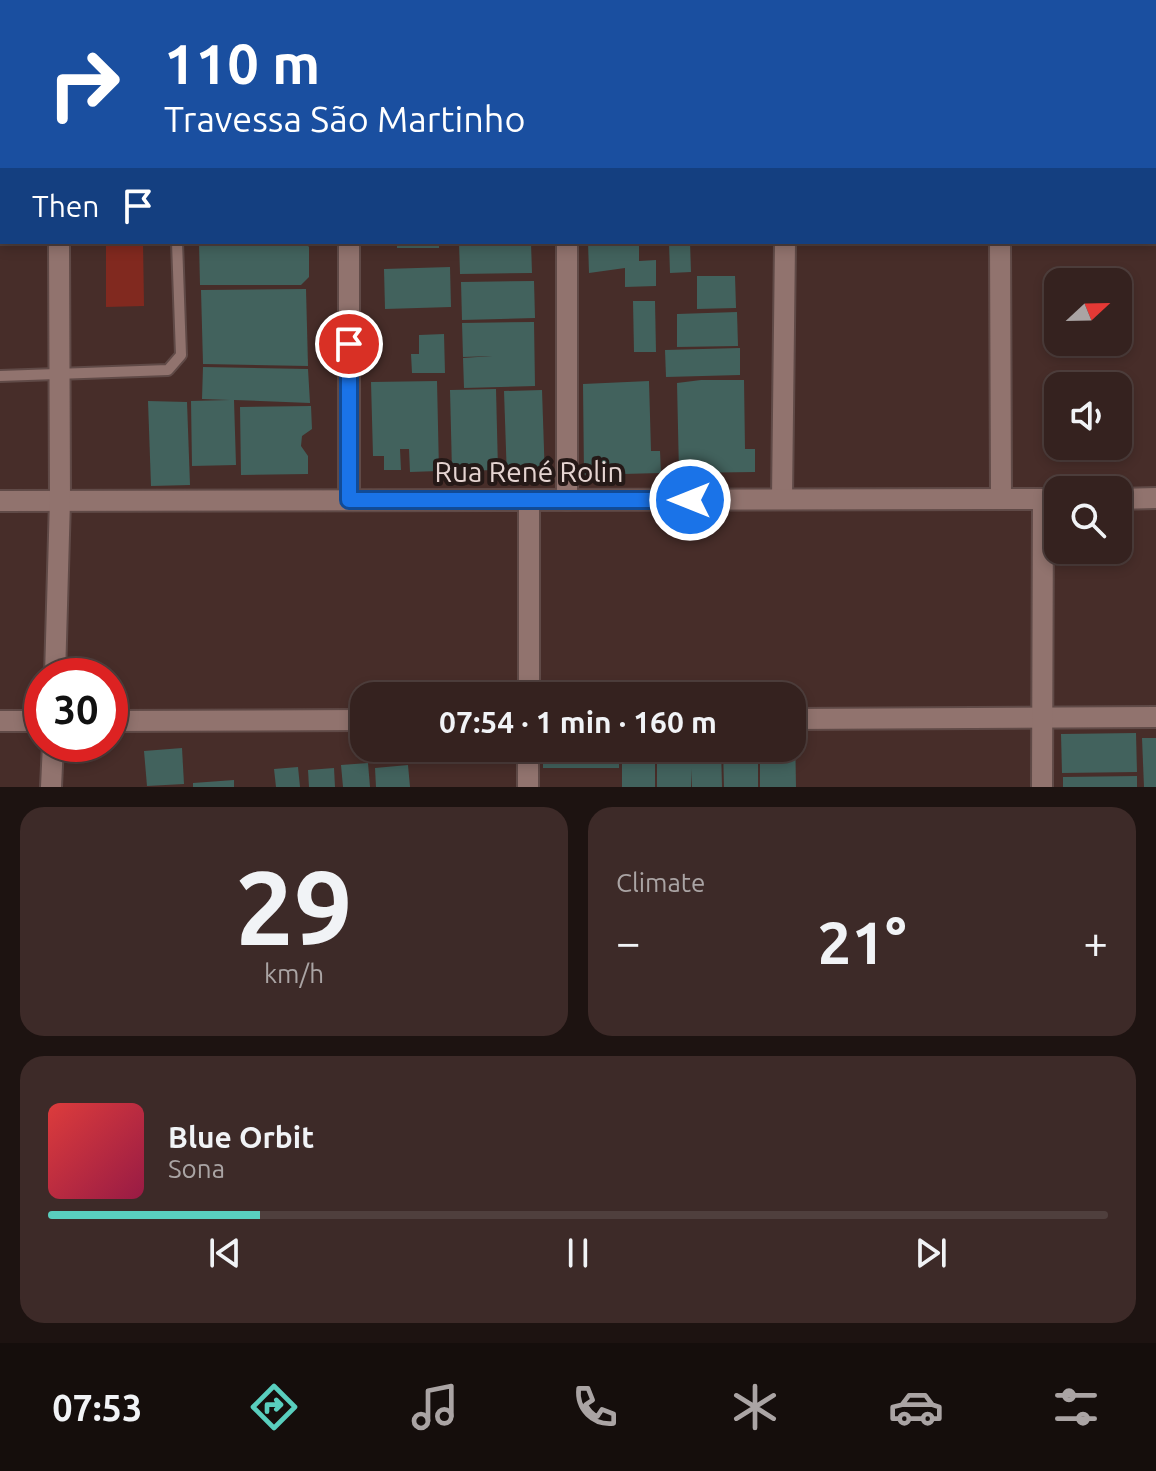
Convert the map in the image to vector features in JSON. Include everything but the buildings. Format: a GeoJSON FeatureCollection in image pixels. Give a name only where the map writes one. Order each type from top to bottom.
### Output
{"type":"FeatureCollection","features":[{"type":"Feature","properties":{"kind":"street"},"geometry":{"type":"LineString","coordinates":[[56,658],[60,500],[59,244]]}},
{"type":"Feature","properties":{"kind":"street"},"geometry":{"type":"LineString","coordinates":[[349,244],[349,500]]}},
{"type":"Feature","properties":{"kind":"street"},"geometry":{"type":"LineString","coordinates":[[567,244],[567,500]]}},
{"type":"Feature","properties":{"kind":"street"},"geometry":{"type":"LineString","coordinates":[[782,499],[785,244]]}},
{"type":"Feature","properties":{"kind":"street"},"geometry":{"type":"LineString","coordinates":[[1000,244],[1001,499]]}},
{"type":"Feature","properties":{"kind":"street"},"geometry":{"type":"LineString","coordinates":[[1132,499],[1156,498]]}},
{"type":"Feature","properties":{"kind":"street","name":"Rua René Rolin"},"geometry":{"type":"LineString","coordinates":[[0,501],[1044,499]]}},
{"type":"Feature","properties":{"kind":"street"},"geometry":{"type":"LineString","coordinates":[[529,500],[529,682]]}},
{"type":"Feature","properties":{"kind":"street"},"geometry":{"type":"LineString","coordinates":[[1042,787],[1048,564]]}},
{"type":"Feature","properties":{"kind":"street"},"geometry":{"type":"LineString","coordinates":[[806,719],[1156,717]]}},
{"type":"Feature","properties":{"kind":"street"},"geometry":{"type":"LineString","coordinates":[[128,721],[350,720]]}},
{"type":"Feature","properties":{"kind":"street"},"geometry":{"type":"LineString","coordinates":[[0,721],[24,721]]}},
{"type":"Feature","properties":{"kind":"street"},"geometry":{"type":"LineString","coordinates":[[51,787],[52,762]]}},
{"type":"Feature","properties":{"kind":"street"},"geometry":{"type":"LineString","coordinates":[[528,762],[528,787]]}},
{"type":"Feature","properties":{"kind":"lane"},"geometry":{"type":"LineString","coordinates":[[0,376],[168,370],[181,355],[177,244]]}},
{"type":"Feature","properties":{"kind":"shaded area"},"geometry":{"type":"Polygon","coordinates":[[[106,244],[143,244],[144,306],[106,307],[106,244]]]}},
{"type":"Feature","properties":{"kind":"route"},"geometry":{"type":"LineString","coordinates":[[349,344],[349,500],[690,500]]}}]}
